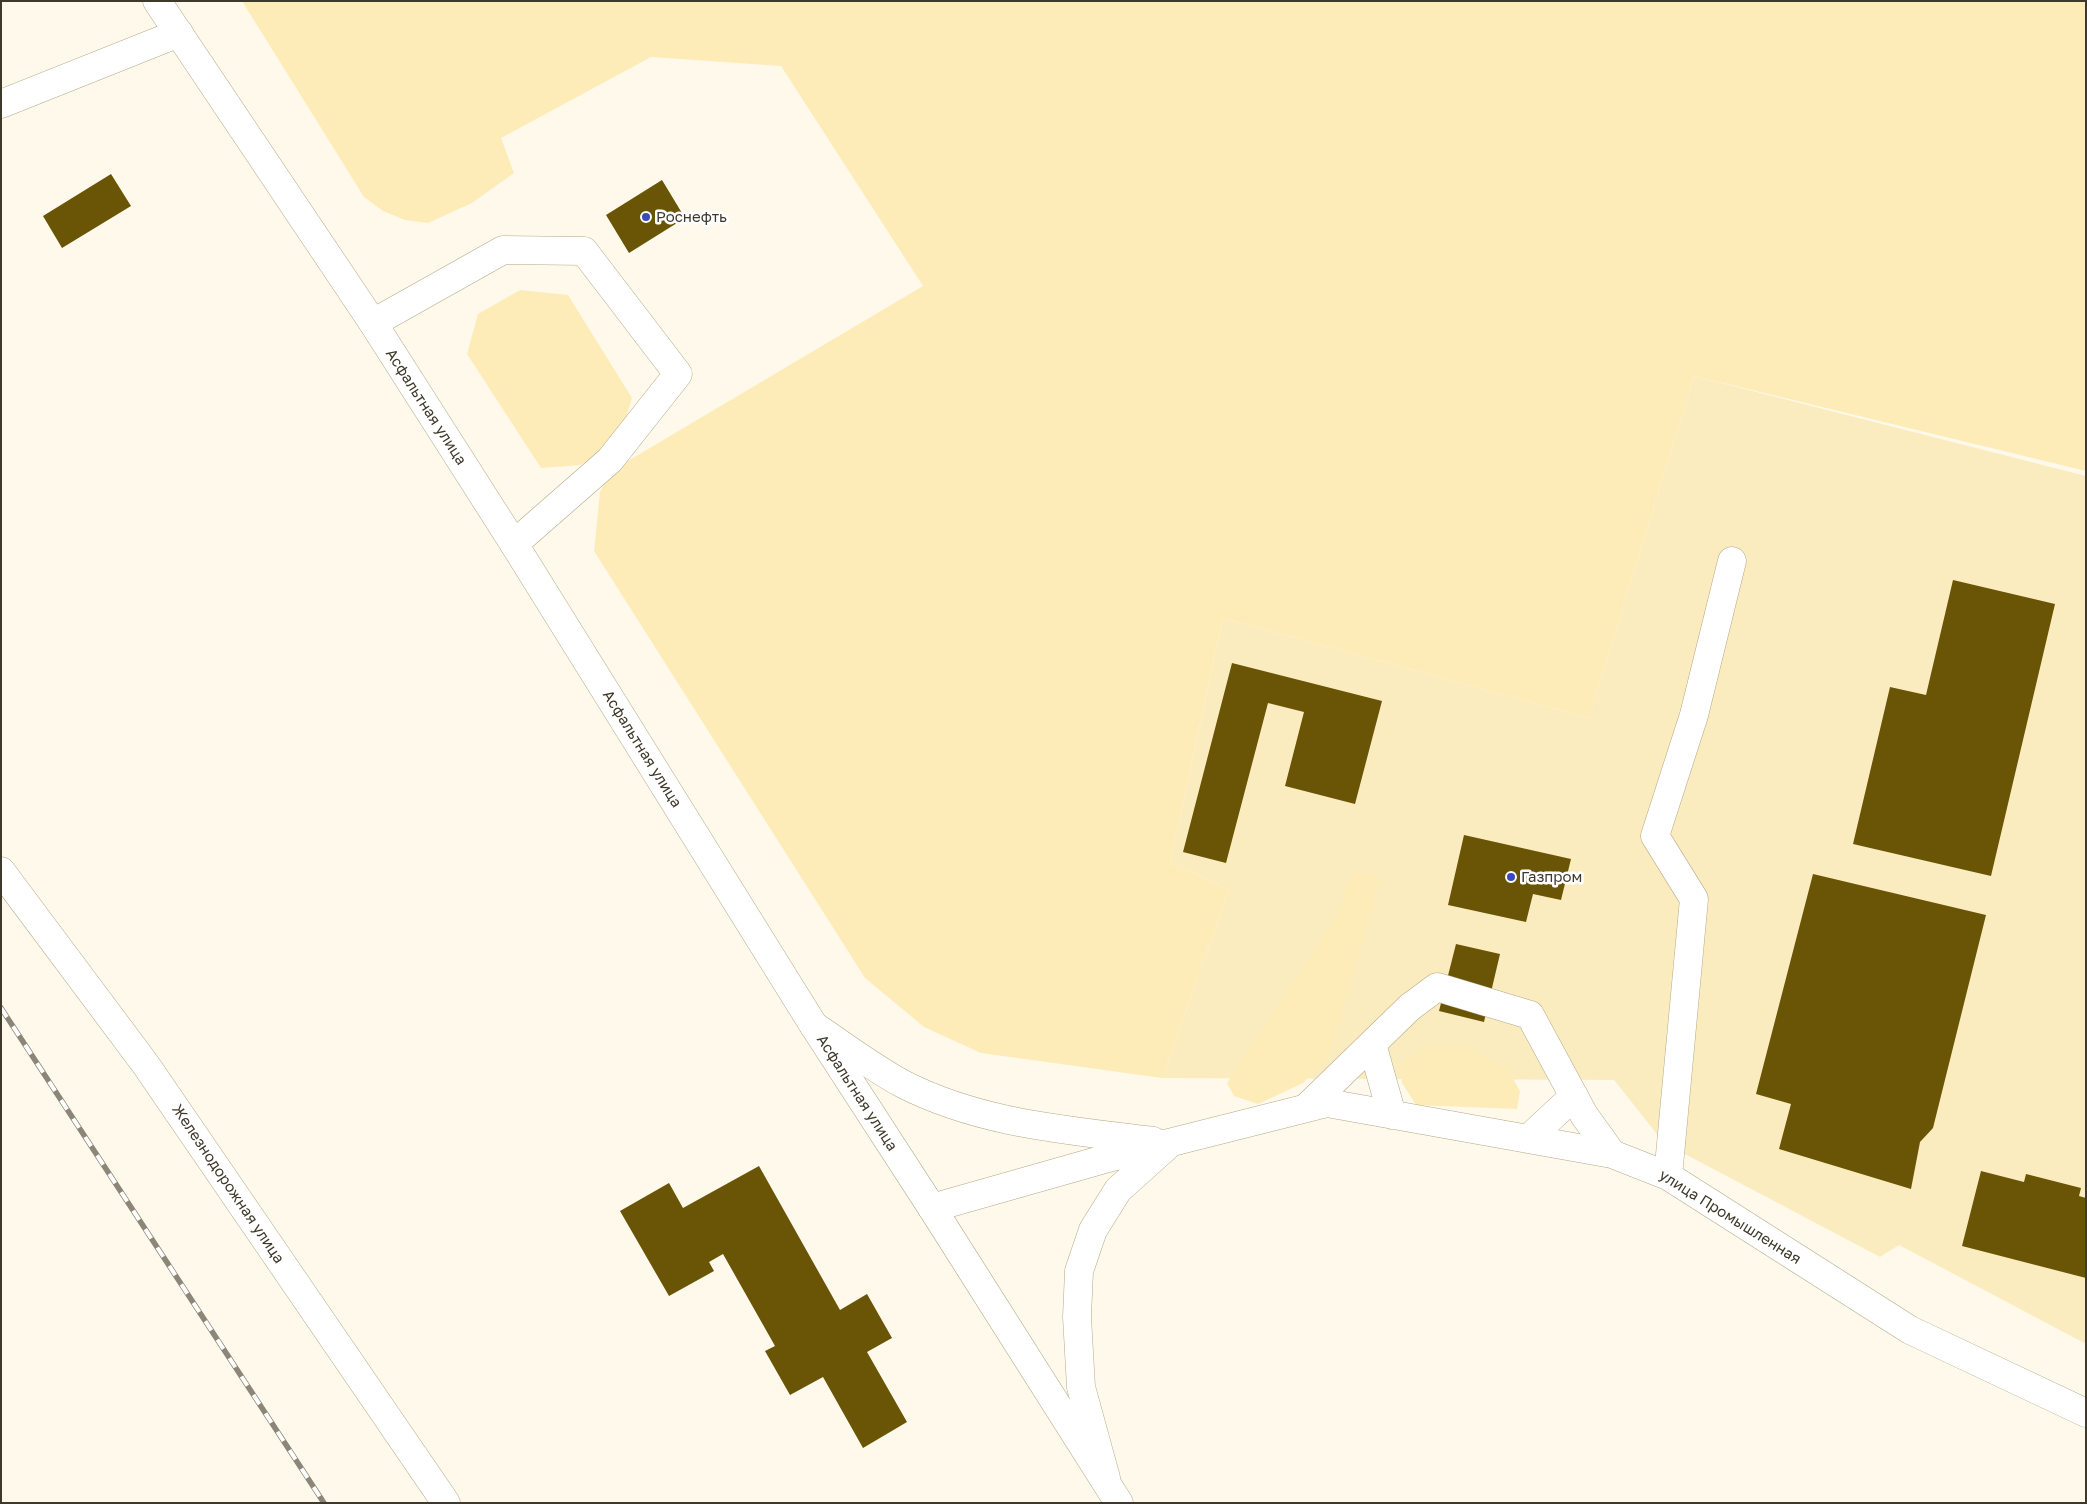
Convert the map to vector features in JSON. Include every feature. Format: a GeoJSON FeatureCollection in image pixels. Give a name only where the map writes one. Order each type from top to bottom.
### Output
{"type":"FeatureCollection","features":[{"type":"Feature","properties":{"kind":"street","name":"Асфальтная улица"},"geometry":{"type":"LineString","coordinates":[[157,1],[373,323],[514,544],[814,1026],[1114,1495]]}},
{"type":"Feature","properties":{"kind":"street"},"geometry":{"type":"LineString","coordinates":[[1,104],[179,34]]}},
{"type":"Feature","properties":{"kind":"street"},"geometry":{"type":"LineString","coordinates":[[373,323],[503,250],[584,251],[678,374],[610,460],[514,544]]}},
{"type":"Feature","properties":{"kind":"street"},"geometry":{"type":"LineString","coordinates":[[1668,1176],[1694,899],[1655,836],[1694,715],[1732,561]]}},
{"type":"Feature","properties":{"kind":"street","name":"Железнодорожная улица"},"geometry":{"type":"LineString","coordinates":[[1,871],[146,1065],[446,1503]]}},
{"type":"Feature","properties":{"kind":"street"},"geometry":{"type":"LineString","coordinates":[[1306,1108],[1410,1007],[1437,988],[1530,1015],[1584,1114],[1612,1154]]}},
{"type":"Feature","properties":{"kind":"street"},"geometry":{"type":"LineString","coordinates":[[814,1026],[902,1083],[947,1103],[993,1117],[1051,1129],[1170,1143]]}},
{"type":"Feature","properties":{"kind":"street"},"geometry":{"type":"LineString","coordinates":[[1372,1044],[1392,1114]]}},
{"type":"Feature","properties":{"kind":"street"},"geometry":{"type":"LineString","coordinates":[[1528,1139],[1574,1096]]}},
{"type":"Feature","properties":{"kind":"street","name":"улица Промышленная"},"geometry":{"type":"LineString","coordinates":[[932,1208],[1170,1143],[1327,1103],[1392,1114],[1612,1154],[1668,1176],[1910,1330],[2086,1413]]}},
{"type":"Feature","properties":{"kind":"street"},"geometry":{"type":"LineString","coordinates":[[1114,1495],[1082,1387],[1077,1317],[1079,1270],[1093,1230],[1118,1190],[1170,1143]]}},
{"type":"Feature","properties":{"kind":"shaded area"},"geometry":{"type":"Polygon","coordinates":[[[242,1],[2086,1],[2086,471],[1694,376],[1589,718],[1223,618],[1170,863],[1229,889],[1162,1078],[981,1053],[924,1027],[865,978],[594,551],[600,492],[611,471],[923,286],[781,66],[651,57],[501,138],[514,173],[472,203],[428,223],[405,220],[383,211],[364,197],[242,1]]]}},
{"type":"Feature","properties":{"kind":"shaded area"},"geometry":{"type":"Polygon","coordinates":[[[520,290],[568,295],[632,398],[620,438],[581,465],[541,468],[467,354],[478,314],[520,290]]]}},
{"type":"Feature","properties":{"kind":"shaded area"},"geometry":{"type":"Polygon","coordinates":[[[1694,376],[2086,476],[2086,1344],[1899,1245],[1880,1257],[1664,1143],[1614,1080],[1162,1078],[1229,889],[1170,863],[1223,618],[1589,718],[1694,376]]]}},
{"type":"Feature","properties":{"kind":"shaded area"},"geometry":{"type":"Polygon","coordinates":[[[1352,871],[1380,878],[1330,1054],[1303,1083],[1258,1104],[1234,1096],[1227,1083],[1339,912],[1352,871]]]}},
{"type":"Feature","properties":{"kind":"shaded area"},"geometry":{"type":"Polygon","coordinates":[[[1427,1047],[1465,1047],[1507,1068],[1520,1091],[1517,1109],[1416,1105],[1402,1083],[1400,1064],[1427,1047]]]}},
{"type":"Feature","properties":{"kind":"building"},"geometry":{"type":"Polygon","coordinates":[[[111,174],[131,206],[62,248],[43,216],[111,174]]]}},
{"type":"Feature","properties":{"kind":"building","name":"Роснефть"},"geometry":{"type":"Polygon","coordinates":[[[662,180],[685,218],[629,253],[606,215],[662,180]]]}},
{"type":"Feature","properties":{"kind":"building"},"geometry":{"type":"Polygon","coordinates":[[[1953,580],[2055,604],[1991,876],[1853,844],[1890,687],[1926,695],[1953,580]]]}},
{"type":"Feature","properties":{"kind":"building"},"geometry":{"type":"Polygon","coordinates":[[[1232,663],[1382,701],[1355,804],[1285,786],[1304,712],[1268,703],[1226,863],[1183,852],[1232,663]]]}},
{"type":"Feature","properties":{"kind":"building","name":"Газпром"},"geometry":{"type":"Polygon","coordinates":[[[1464,835],[1571,859],[1561,900],[1533,894],[1526,922],[1448,905],[1464,835]]]}},
{"type":"Feature","properties":{"kind":"building"},"geometry":{"type":"Polygon","coordinates":[[[1813,874],[1986,915],[1933,1128],[1920,1142],[1911,1189],[1779,1149],[1791,1104],[1756,1094],[1813,874]]]}},
{"type":"Feature","properties":{"kind":"building"},"geometry":{"type":"Polygon","coordinates":[[[1456,944],[1500,954],[1484,1022],[1439,1011],[1456,944]]]}},
{"type":"Feature","properties":{"kind":"building"},"geometry":{"type":"Polygon","coordinates":[[[759,1166],[840,1310],[867,1294],[892,1338],[867,1352],[907,1422],[863,1448],[823,1377],[790,1395],[765,1351],[775,1346],[723,1254],[709,1262],[714,1271],[669,1296],[620,1211],[669,1183],[683,1208],[759,1166]]]}},
{"type":"Feature","properties":{"kind":"building"},"geometry":{"type":"Polygon","coordinates":[[[1981,1171],[2024,1182],[2026,1174],[2081,1188],[2079,1196],[2086,1198],[2086,1278],[1962,1246],[1981,1171]]]}},
{"type":"Feature","properties":{"kind":"railway"},"geometry":{"type":"LineString","coordinates":[[1,1008],[324,1503]]}},
{"type":"Feature","properties":{"kind":"place","name":"Роснефть"},"geometry":{"type":"Point","coordinates":[646,217]}},
{"type":"Feature","properties":{"kind":"place","name":"Газпром"},"geometry":{"type":"Point","coordinates":[1511,877]}}]}
